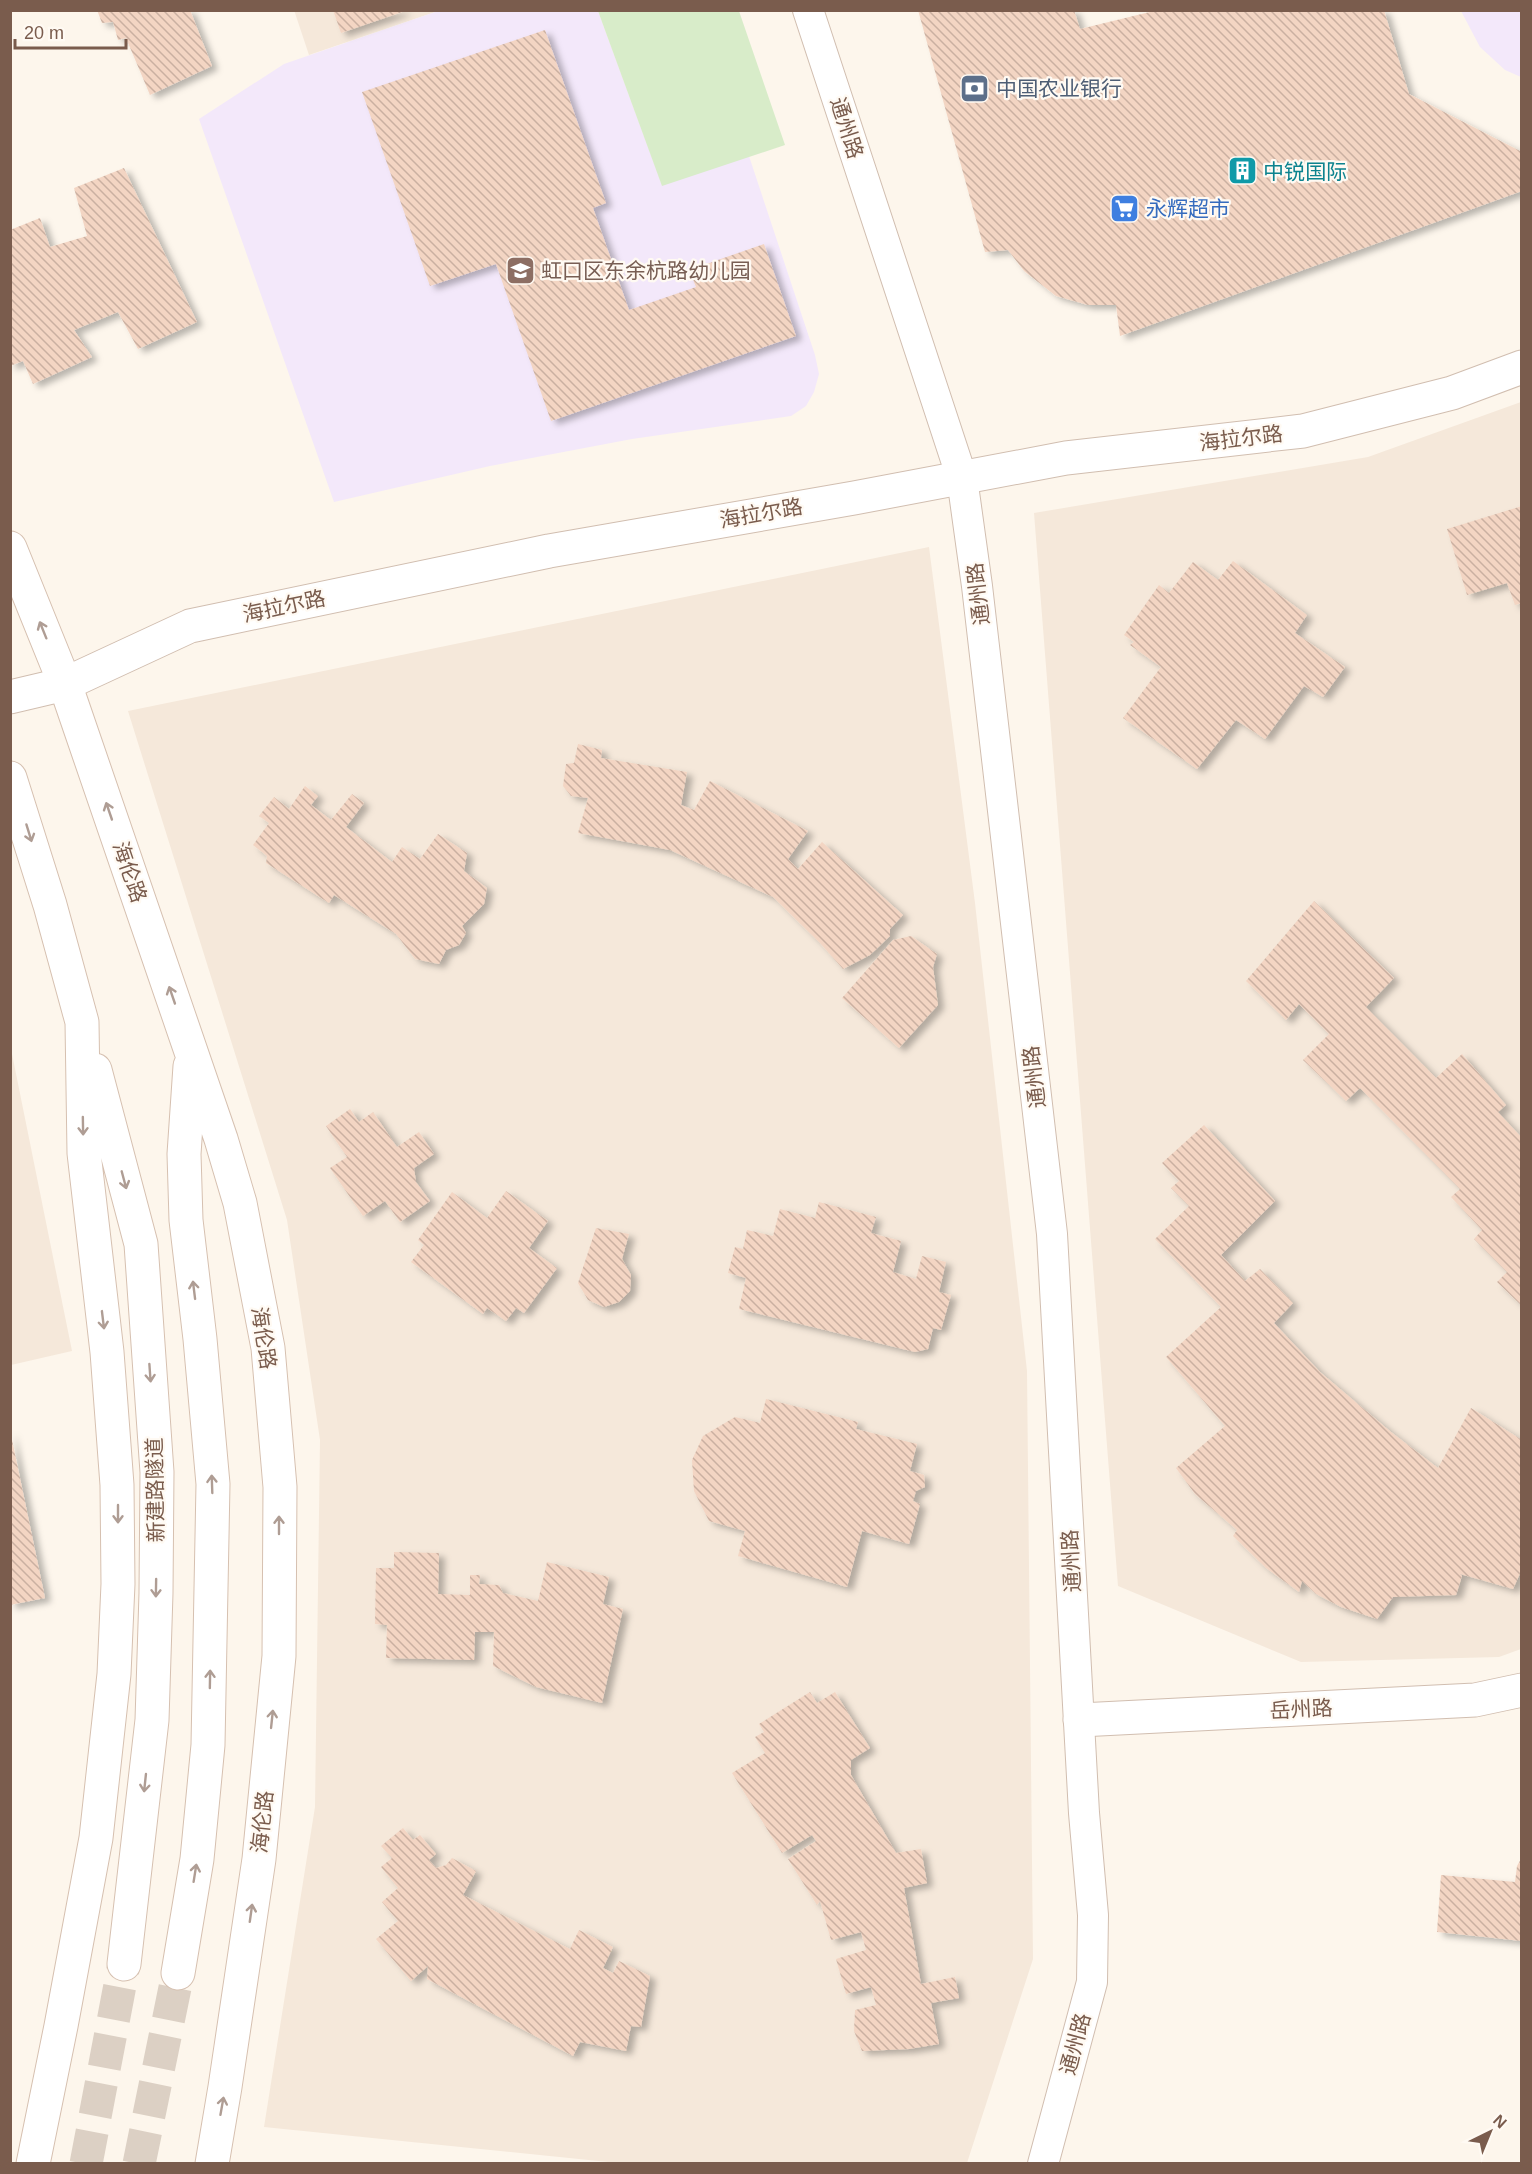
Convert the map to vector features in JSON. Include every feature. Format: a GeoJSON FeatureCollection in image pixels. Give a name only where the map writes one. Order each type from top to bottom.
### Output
{"type":"FeatureCollection","features":[{"type":"Feature","properties":{"kind":"main road","name":"海拉尔路"},"geometry":{"type":"LineString","coordinates":[[10,697],[65,684],[190,626],[549,551],[1066,458],[1303,431],[1452,393],[1521,367]]}},
{"type":"Feature","properties":{"kind":"main road","name":"海伦路"},"geometry":{"type":"LineString","coordinates":[[10,548],[65,684],[221,1139],[240,1203],[268,1348],[280,1488],[279,1656],[261,1835],[212,2163]]}},
{"type":"Feature","properties":{"kind":"main road"},"geometry":{"type":"LineString","coordinates":[[10,778],[50,905],[82,1022],[84,1154],[107,1352],[117,1485],[118,1595],[114,1674],[96,1838],[33,2163]]}},
{"type":"Feature","properties":{"kind":"main road","name":"新建路隧道"},"geometry":{"type":"LineString","coordinates":[[82,1022],[141,1244],[157,1472],[152,1720],[124,1964]]}},
{"type":"Feature","properties":{"kind":"main road"},"geometry":{"type":"LineString","coordinates":[[178,1972],[197,1859],[208,1745],[212,1590],[213,1484],[200,1339],[186,1220],[184,1154],[191,1050]]}},
{"type":"Feature","properties":{"kind":"main road","name":"岳州路"},"geometry":{"type":"LineString","coordinates":[[1080,1720],[1475,1700],[1521,1690]]}},
{"type":"Feature","properties":{"kind":"street","name":"通州路"},"geometry":{"type":"LineString","coordinates":[[808,10],[962,478],[977,586],[1052,1234],[1084,1813],[1093,1916],[1092,1982],[1043,2163]]}},
{"type":"Feature","properties":{"kind":"shaded area"},"geometry":{"type":"Polygon","coordinates":[[[294,10],[438,11],[309,55],[294,10]]]}},
{"type":"Feature","properties":{"kind":"shaded area","name":"虹口区东余杭路幼儿园"},"geometry":{"type":"Polygon","coordinates":[[[438,11],[598,11],[662,185],[749,156],[815,355],[819,374],[814,392],[806,406],[791,416],[632,439],[490,466],[334,502],[199,119],[284,64],[438,11]]]}},
{"type":"Feature","properties":{"kind":"shaded area"},"geometry":{"type":"Polygon","coordinates":[[[1461,11],[1521,11],[1521,77],[1505,70],[1480,47],[1461,11]]]}},
{"type":"Feature","properties":{"kind":"shaded area"},"geometry":{"type":"Polygon","coordinates":[[[1521,402],[1521,1649],[1499,1657],[1301,1662],[1118,1586],[1034,513],[1368,457],[1521,402]]]}},
{"type":"Feature","properties":{"kind":"shaded area"},"geometry":{"type":"Polygon","coordinates":[[[929,547],[975,903],[1027,1371],[1033,1959],[967,2163],[618,2163],[264,2127],[315,1807],[320,1440],[287,1220],[128,711],[929,547]]]}},
{"type":"Feature","properties":{"kind":"shaded area"},"geometry":{"type":"Polygon","coordinates":[[[10,1044],[72,1351],[11,1365],[10,1365],[10,1044]]]}},
{"type":"Feature","properties":{"kind":"green space"},"geometry":{"type":"Polygon","coordinates":[[[598,11],[739,11],[785,145],[662,186],[598,11]]]}},
{"type":"Feature","properties":{"kind":"building"},"geometry":{"type":"Polygon","coordinates":[[[97,10],[190,10],[212,66],[150,95],[126,38],[118,40],[113,22],[102,23],[97,10]]]}},
{"type":"Feature","properties":{"kind":"building"},"geometry":{"type":"Polygon","coordinates":[[[333,10],[405,10],[405,11],[341,33],[333,10]]]}},
{"type":"Feature","properties":{"kind":"building","name":"中锐国际"},"geometry":{"type":"Polygon","coordinates":[[[918,10],[1074,10],[1080,29],[1158,10],[1384,10],[1409,94],[1522,152],[1522,191],[1120,336],[1116,305],[1088,305],[1056,296],[1024,271],[1008,250],[985,252],[918,10]]]}},
{"type":"Feature","properties":{"kind":"building"},"geometry":{"type":"Polygon","coordinates":[[[545,30],[606,203],[593,208],[629,310],[696,287],[689,270],[764,244],[796,336],[551,421],[496,264],[430,286],[362,92],[545,30]]]}},
{"type":"Feature","properties":{"kind":"building"},"geometry":{"type":"Polygon","coordinates":[[[124,168],[197,322],[138,349],[118,312],[74,330],[92,357],[33,384],[23,361],[10,366],[10,230],[40,218],[50,247],[87,236],[74,188],[124,168]]]}},
{"type":"Feature","properties":{"kind":"building"},"geometry":{"type":"Polygon","coordinates":[[[1522,506],[1522,603],[1515,605],[1507,583],[1467,595],[1447,529],[1522,506]]]}},
{"type":"Feature","properties":{"kind":"building"},"geometry":{"type":"Polygon","coordinates":[[[1233,561],[1307,615],[1295,633],[1345,667],[1323,697],[1304,686],[1265,739],[1236,720],[1197,769],[1123,718],[1161,667],[1130,645],[1134,642],[1124,635],[1159,585],[1169,593],[1193,562],[1218,580],[1233,561]]]}},
{"type":"Feature","properties":{"kind":"building"},"geometry":{"type":"Polygon","coordinates":[[[578,744],[602,750],[601,758],[687,772],[681,805],[694,810],[710,781],[808,831],[788,859],[798,869],[822,842],[903,915],[890,929],[890,936],[870,955],[843,969],[773,897],[670,850],[578,833],[588,798],[571,796],[563,786],[566,764],[574,763],[578,744]]]}},
{"type":"Feature","properties":{"kind":"building"},"geometry":{"type":"Polygon","coordinates":[[[305,786],[318,796],[311,805],[331,820],[352,794],[364,803],[346,827],[392,862],[402,847],[420,859],[438,834],[467,853],[464,871],[487,888],[484,904],[462,926],[466,933],[459,945],[446,950],[439,964],[415,959],[396,934],[334,895],[329,903],[266,863],[267,856],[253,845],[269,823],[259,816],[274,797],[289,809],[305,786]]]}},
{"type":"Feature","properties":{"kind":"building"},"geometry":{"type":"Polygon","coordinates":[[[1314,901],[1394,978],[1366,1007],[1436,1078],[1462,1054],[1506,1105],[1498,1112],[1522,1138],[1520,1304],[1497,1282],[1507,1272],[1474,1239],[1482,1230],[1451,1197],[1460,1189],[1360,1088],[1346,1101],[1303,1060],[1329,1034],[1299,1004],[1286,1020],[1246,981],[1314,901]]]}},
{"type":"Feature","properties":{"kind":"building"},"geometry":{"type":"Polygon","coordinates":[[[911,936],[937,954],[933,967],[938,1005],[899,1048],[842,998],[893,940],[911,936]]]}},
{"type":"Feature","properties":{"kind":"building"},"geometry":{"type":"Polygon","coordinates":[[[350,1109],[359,1122],[373,1112],[397,1147],[419,1132],[434,1154],[414,1168],[416,1182],[430,1201],[400,1222],[385,1201],[363,1216],[330,1168],[347,1157],[326,1126],[350,1109]]]}},
{"type":"Feature","properties":{"kind":"building"},"geometry":{"type":"Polygon","coordinates":[[[1204,1125],[1275,1201],[1221,1255],[1245,1281],[1260,1269],[1293,1303],[1274,1323],[1320,1372],[1438,1468],[1471,1408],[1522,1440],[1522,1569],[1513,1589],[1460,1574],[1462,1576],[1456,1595],[1393,1597],[1377,1619],[1341,1607],[1316,1594],[1302,1581],[1299,1592],[1266,1568],[1233,1536],[1237,1530],[1195,1494],[1176,1468],[1225,1426],[1166,1357],[1221,1307],[1155,1239],[1189,1206],[1171,1188],[1179,1181],[1162,1163],[1204,1125]]]}},
{"type":"Feature","properties":{"kind":"building"},"geometry":{"type":"Polygon","coordinates":[[[506,1191],[548,1221],[529,1248],[557,1268],[524,1313],[516,1308],[506,1321],[487,1308],[483,1314],[411,1262],[424,1245],[418,1240],[452,1192],[487,1218],[506,1191]]]}},
{"type":"Feature","properties":{"kind":"building"},"geometry":{"type":"Polygon","coordinates":[[[819,1202],[876,1217],[871,1233],[901,1241],[893,1272],[916,1279],[922,1256],[946,1262],[939,1292],[951,1295],[941,1330],[933,1328],[928,1349],[915,1352],[739,1309],[746,1278],[728,1273],[735,1247],[743,1249],[747,1230],[773,1236],[780,1209],[815,1218],[819,1202]]]}},
{"type":"Feature","properties":{"kind":"building"},"geometry":{"type":"Polygon","coordinates":[[[596,1228],[629,1234],[622,1259],[631,1275],[630,1291],[619,1302],[604,1307],[588,1300],[578,1283],[596,1228]]]}},
{"type":"Feature","properties":{"kind":"building"},"geometry":{"type":"Polygon","coordinates":[[[766,1399],[858,1422],[856,1429],[917,1444],[910,1471],[924,1475],[925,1487],[916,1491],[913,1501],[920,1504],[909,1544],[862,1531],[847,1587],[738,1556],[745,1531],[709,1521],[694,1491],[692,1460],[703,1436],[735,1417],[760,1423],[766,1399]]]}},
{"type":"Feature","properties":{"kind":"building"},"geometry":{"type":"Polygon","coordinates":[[[10,1430],[45,1598],[10,1605],[10,1430]]]}},
{"type":"Feature","properties":{"kind":"building"},"geometry":{"type":"Polygon","coordinates":[[[394,1552],[439,1553],[438,1594],[470,1595],[470,1575],[480,1575],[479,1584],[499,1585],[503,1593],[538,1601],[547,1562],[609,1577],[603,1604],[623,1609],[602,1703],[536,1687],[493,1666],[494,1632],[475,1632],[474,1660],[386,1658],[387,1625],[375,1624],[376,1568],[394,1568],[394,1552]]]}},
{"type":"Feature","properties":{"kind":"building"},"geometry":{"type":"Polygon","coordinates":[[[810,1692],[817,1703],[835,1692],[870,1748],[851,1760],[851,1775],[896,1853],[921,1849],[927,1883],[904,1888],[921,1984],[955,1977],[959,1998],[931,2003],[939,2044],[909,2049],[862,2051],[854,2031],[855,2010],[876,2005],[871,1987],[846,1994],[836,1959],[866,1950],[861,1932],[831,1940],[820,1901],[817,1905],[788,1859],[816,1841],[812,1835],[782,1853],[732,1773],[765,1753],[755,1737],[764,1732],[759,1724],[810,1692]]]}},
{"type":"Feature","properties":{"kind":"building"},"geometry":{"type":"Polygon","coordinates":[[[403,1828],[413,1840],[420,1835],[436,1854],[429,1860],[436,1868],[446,1865],[452,1858],[476,1871],[463,1895],[570,1949],[579,1930],[613,1947],[603,1968],[613,1973],[619,1961],[650,1976],[641,2027],[631,2026],[626,2051],[580,2042],[573,2056],[427,1979],[428,1966],[411,1981],[376,1939],[398,1921],[382,1902],[398,1888],[381,1867],[392,1858],[381,1846],[403,1828]]]}},
{"type":"Feature","properties":{"kind":"building"},"geometry":{"type":"Polygon","coordinates":[[[1522,1857],[1522,1941],[1437,1932],[1441,1875],[1515,1882],[1517,1866],[1522,1857]]]}},
{"type":"Feature","properties":{"kind":"tunnel"},"geometry":{"type":"LineString","coordinates":[[86,2164],[124,1964]]}},
{"type":"Feature","properties":{"kind":"tunnel"},"geometry":{"type":"LineString","coordinates":[[139,2164],[178,1973]]}},
{"type":"Feature","properties":{"kind":"place","name":"中国农业银行"},"geometry":{"type":"Point","coordinates":[975,88]}},
{"type":"Feature","properties":{"kind":"place","name":"中锐国际"},"geometry":{"type":"Point","coordinates":[1242,171]}},
{"type":"Feature","properties":{"kind":"place","name":"永辉超市"},"geometry":{"type":"Point","coordinates":[1125,208]}},
{"type":"Feature","properties":{"kind":"place","name":"虹口区东余杭路幼儿园"},"geometry":{"type":"Point","coordinates":[520,270]}}]}
